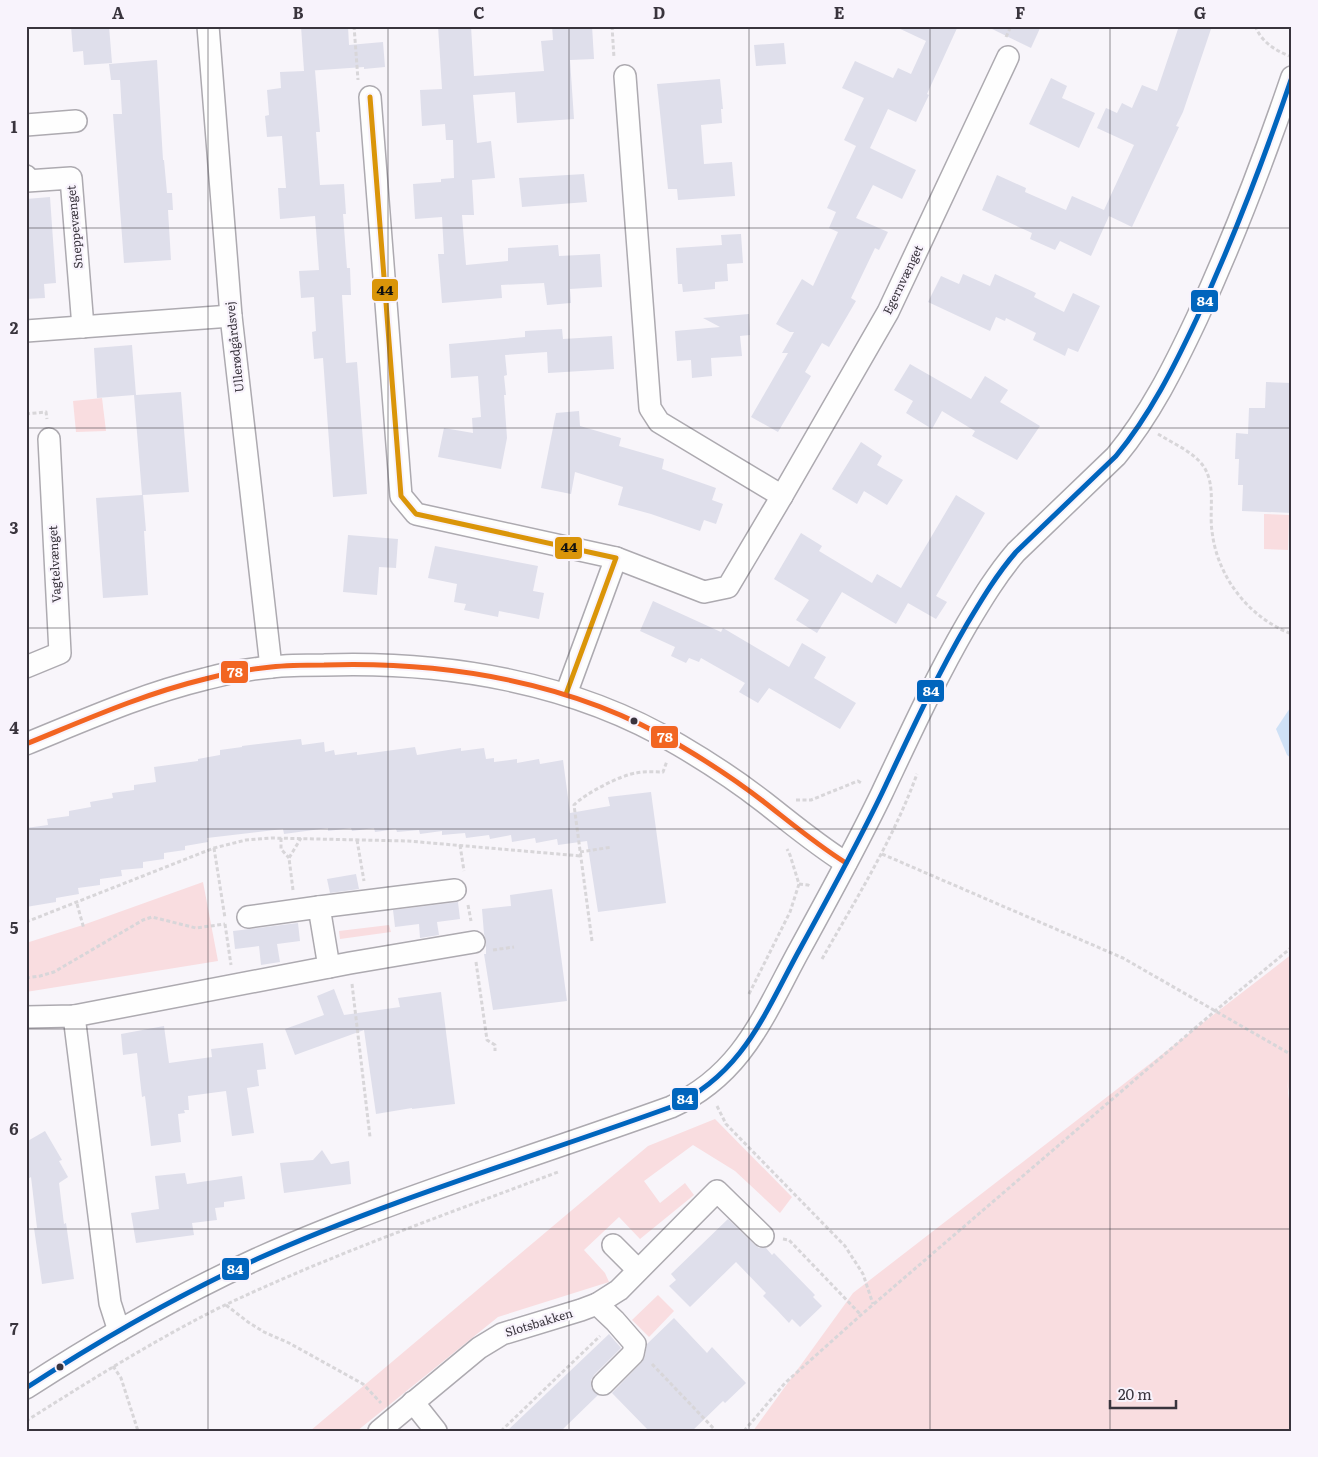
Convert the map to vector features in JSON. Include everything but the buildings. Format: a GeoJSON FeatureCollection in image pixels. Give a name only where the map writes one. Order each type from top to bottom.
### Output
{"type":"FeatureCollection","features":[{"type":"Feature","properties":{"kind":"street","name":"Ullerødgårdsvej"},"geometry":{"type":"LineString","coordinates":[[208,26],[231,316],[271,667]]}},
{"type":"Feature","properties":{"kind":"street","name":"Egernvænget"},"geometry":{"type":"LineString","coordinates":[[370,97],[401,496],[416,514],[616,558],[704,592],[728,587],[888,312],[1008,57]]}},
{"type":"Feature","properties":{"kind":"street"},"geometry":{"type":"LineString","coordinates":[[625,76],[650,408],[659,422],[782,496]]}},
{"type":"Feature","properties":{"kind":"street"},"geometry":{"type":"LineString","coordinates":[[26,1388],[119,1331],[185,1294],[286,1246],[477,1174],[671,1107],[699,1093],[736,1059],[754,1035],[846,863],[938,677],[975,610],[1004,566],[1028,540],[1116,456],[1149,411],[1189,335],[1235,233],[1292,77]]}},
{"type":"Feature","properties":{"kind":"street"},"geometry":{"type":"LineString","coordinates":[[26,125],[76,121]]}},
{"type":"Feature","properties":{"kind":"street","name":"Sneppevænget"},"geometry":{"type":"LineString","coordinates":[[26,176],[27,182],[71,178],[83,327]]}},
{"type":"Feature","properties":{"kind":"street"},"geometry":{"type":"LineString","coordinates":[[26,331],[231,316]]}},
{"type":"Feature","properties":{"kind":"street","name":"Vagtelvænget"},"geometry":{"type":"LineString","coordinates":[[26,667],[60,653],[49,438]]}},
{"type":"Feature","properties":{"kind":"street"},"geometry":{"type":"LineString","coordinates":[[566,694],[616,558]]}},
{"type":"Feature","properties":{"kind":"street"},"geometry":{"type":"LineString","coordinates":[[26,744],[152,693],[207,678],[271,667],[364,664],[433,668],[491,677],[566,694],[621,715],[674,742],[761,799],[828,852],[846,863]]}},
{"type":"Feature","properties":{"kind":"street"},"geometry":{"type":"LineString","coordinates":[[248,917],[455,890]]}},
{"type":"Feature","properties":{"kind":"street"},"geometry":{"type":"LineString","coordinates":[[319,907],[340,965]]}},
{"type":"Feature","properties":{"kind":"street"},"geometry":{"type":"LineString","coordinates":[[26,1017],[74,1016],[340,965],[474,942]]}},
{"type":"Feature","properties":{"kind":"street"},"geometry":{"type":"LineString","coordinates":[[74,1016],[110,1304],[119,1331]]}},
{"type":"Feature","properties":{"kind":"street","name":"Slotsbakken"},"geometry":{"type":"LineString","coordinates":[[379,1431],[479,1348],[502,1334],[597,1304],[618,1290],[717,1191],[763,1236]]}},
{"type":"Feature","properties":{"kind":"street"},"geometry":{"type":"LineString","coordinates":[[613,1245],[638,1270]]}},
{"type":"Feature","properties":{"kind":"street"},"geometry":{"type":"LineString","coordinates":[[597,1304],[635,1344],[633,1354],[604,1384]]}},
{"type":"Feature","properties":{"kind":"street"},"geometry":{"type":"LineString","coordinates":[[413,1402],[436,1431]]}},
{"type":"Feature","properties":{"kind":"path"},"geometry":{"type":"LineString","coordinates":[[354,26],[359,89],[370,97]]}},
{"type":"Feature","properties":{"kind":"path"},"geometry":{"type":"LineString","coordinates":[[612,26],[615,69],[625,76]]}},
{"type":"Feature","properties":{"kind":"path"},"geometry":{"type":"LineString","coordinates":[[1255,26],[1267,45],[1292,57]]}},
{"type":"Feature","properties":{"kind":"path"},"geometry":{"type":"LineString","coordinates":[[1152,441],[1162,427]]}},
{"type":"Feature","properties":{"kind":"path"},"geometry":{"type":"LineString","coordinates":[[1158,434],[1196,457],[1206,469],[1211,488],[1212,532],[1222,570],[1242,601],[1277,628],[1292,634]]}},
{"type":"Feature","properties":{"kind":"path"},"geometry":{"type":"LineString","coordinates":[[592,942],[574,805],[579,799],[591,792],[634,773],[664,772],[674,742]]}},
{"type":"Feature","properties":{"kind":"path"},"geometry":{"type":"LineString","coordinates":[[818,965],[882,854],[904,808],[920,765]]}},
{"type":"Feature","properties":{"kind":"path"},"geometry":{"type":"LineString","coordinates":[[761,799],[811,800],[858,781],[882,792],[904,808]]}},
{"type":"Feature","properties":{"kind":"path"},"geometry":{"type":"LineString","coordinates":[[281,838],[281,849],[289,858],[296,910]]}},
{"type":"Feature","properties":{"kind":"path"},"geometry":{"type":"LineString","coordinates":[[26,922],[77,904],[214,848],[246,840],[301,838],[408,841],[580,854],[612,847]]}},
{"type":"Feature","properties":{"kind":"path"},"geometry":{"type":"LineString","coordinates":[[289,858],[301,838]]}},
{"type":"Feature","properties":{"kind":"path"},"geometry":{"type":"LineString","coordinates":[[357,840],[367,900]]}},
{"type":"Feature","properties":{"kind":"path"},"geometry":{"type":"LineString","coordinates":[[744,1002],[790,912],[799,884],[790,855],[782,842]]}},
{"type":"Feature","properties":{"kind":"path"},"geometry":{"type":"LineString","coordinates":[[882,854],[1123,958],[1292,1055]]}},
{"type":"Feature","properties":{"kind":"path"},"geometry":{"type":"LineString","coordinates":[[77,904],[84,929]]}},
{"type":"Feature","properties":{"kind":"path"},"geometry":{"type":"LineString","coordinates":[[26,978],[54,972],[143,920],[152,917],[196,928],[225,924]]}},
{"type":"Feature","properties":{"kind":"path"},"geometry":{"type":"LineString","coordinates":[[744,1431],[785,1383],[873,1304],[1292,947]]}},
{"type":"Feature","properties":{"kind":"path"},"geometry":{"type":"LineString","coordinates":[[340,965],[370,1137]]}},
{"type":"Feature","properties":{"kind":"path"},"geometry":{"type":"LineString","coordinates":[[487,1040],[495,1044],[496,1050]]}},
{"type":"Feature","properties":{"kind":"path"},"geometry":{"type":"LineString","coordinates":[[724,1100],[715,1107],[726,1124],[845,1246],[863,1274],[873,1304]]}},
{"type":"Feature","properties":{"kind":"path"},"geometry":{"type":"LineString","coordinates":[[26,1421],[113,1366],[226,1305],[346,1252],[560,1171]]}},
{"type":"Feature","properties":{"kind":"path"},"geometry":{"type":"LineString","coordinates":[[763,1236],[789,1240],[861,1315]]}},
{"type":"Feature","properties":{"kind":"path"},"geometry":{"type":"LineString","coordinates":[[226,1305],[264,1332],[289,1343],[363,1384],[395,1417]]}},
{"type":"Feature","properties":{"kind":"path"},"geometry":{"type":"LineString","coordinates":[[633,1354],[650,1363],[716,1431]]}},
{"type":"Feature","properties":{"kind":"path"},"geometry":{"type":"LineString","coordinates":[[113,1366],[121,1378],[138,1431]]}},
{"type":"Feature","properties":{"kind":"shaded area"},"geometry":{"type":"Polygon","coordinates":[[[102,398],[106,431],[76,432],[73,401],[102,398]]]}},
{"type":"Feature","properties":{"kind":"shaded area"},"geometry":{"type":"Polygon","coordinates":[[[1264,514],[1289,515],[1288,550],[1264,549],[1264,514]]]}},
{"type":"Feature","properties":{"kind":"shaded area"},"geometry":{"type":"Polygon","coordinates":[[[203,882],[218,961],[26,992],[26,943],[83,925],[203,882]]]}},
{"type":"Feature","properties":{"kind":"shaded area"},"geometry":{"type":"Polygon","coordinates":[[[389,925],[391,932],[340,939],[339,931],[389,925]]]}},
{"type":"Feature","properties":{"kind":"shaded area"},"geometry":{"type":"Polygon","coordinates":[[[1292,954],[1292,1113],[1287,1080],[1292,1129],[1292,1431],[753,1431],[853,1293],[1292,954]]]}},
{"type":"Feature","properties":{"kind":"shaded area"},"geometry":{"type":"Polygon","coordinates":[[[715,1119],[792,1197],[780,1213],[735,1171],[693,1145],[644,1181],[660,1203],[685,1183],[694,1195],[640,1239],[619,1217],[584,1250],[605,1273],[609,1282],[498,1317],[357,1431],[310,1431],[648,1146],[715,1119]]]}},
{"type":"Feature","properties":{"kind":"shaded area"},"geometry":{"type":"Polygon","coordinates":[[[658,1295],[674,1311],[649,1337],[632,1320],[658,1295]]]}},
{"type":"Feature","properties":{"kind":"water"},"geometry":{"type":"Polygon","coordinates":[[[1292,705],[1292,759],[1287,755],[1276,729],[1292,705]]]}},
{"type":"Feature","properties":{"kind":"transit line","name":"84"},"geometry":{"type":"LineString","coordinates":[[26,1388],[139,1319],[257,1259],[308,1237],[410,1198],[671,1107],[696,1093],[717,1077],[735,1059],[750,1039],[776,995],[863,832],[944,666],[984,596],[1016,552],[1116,456],[1140,424],[1161,390],[1223,259],[1259,169],[1292,77]]}},
{"type":"Feature","properties":{"kind":"transit line","name":"44"},"geometry":{"type":"LineString","coordinates":[[370,97],[401,496],[416,514],[616,558],[566,694]]}},
{"type":"Feature","properties":{"kind":"transit line","name":"78"},"geometry":{"type":"LineString","coordinates":[[26,744],[159,692],[247,670],[291,665],[370,665],[462,672],[508,680],[553,691],[596,705],[639,723],[722,772],[846,863]]}}]}
